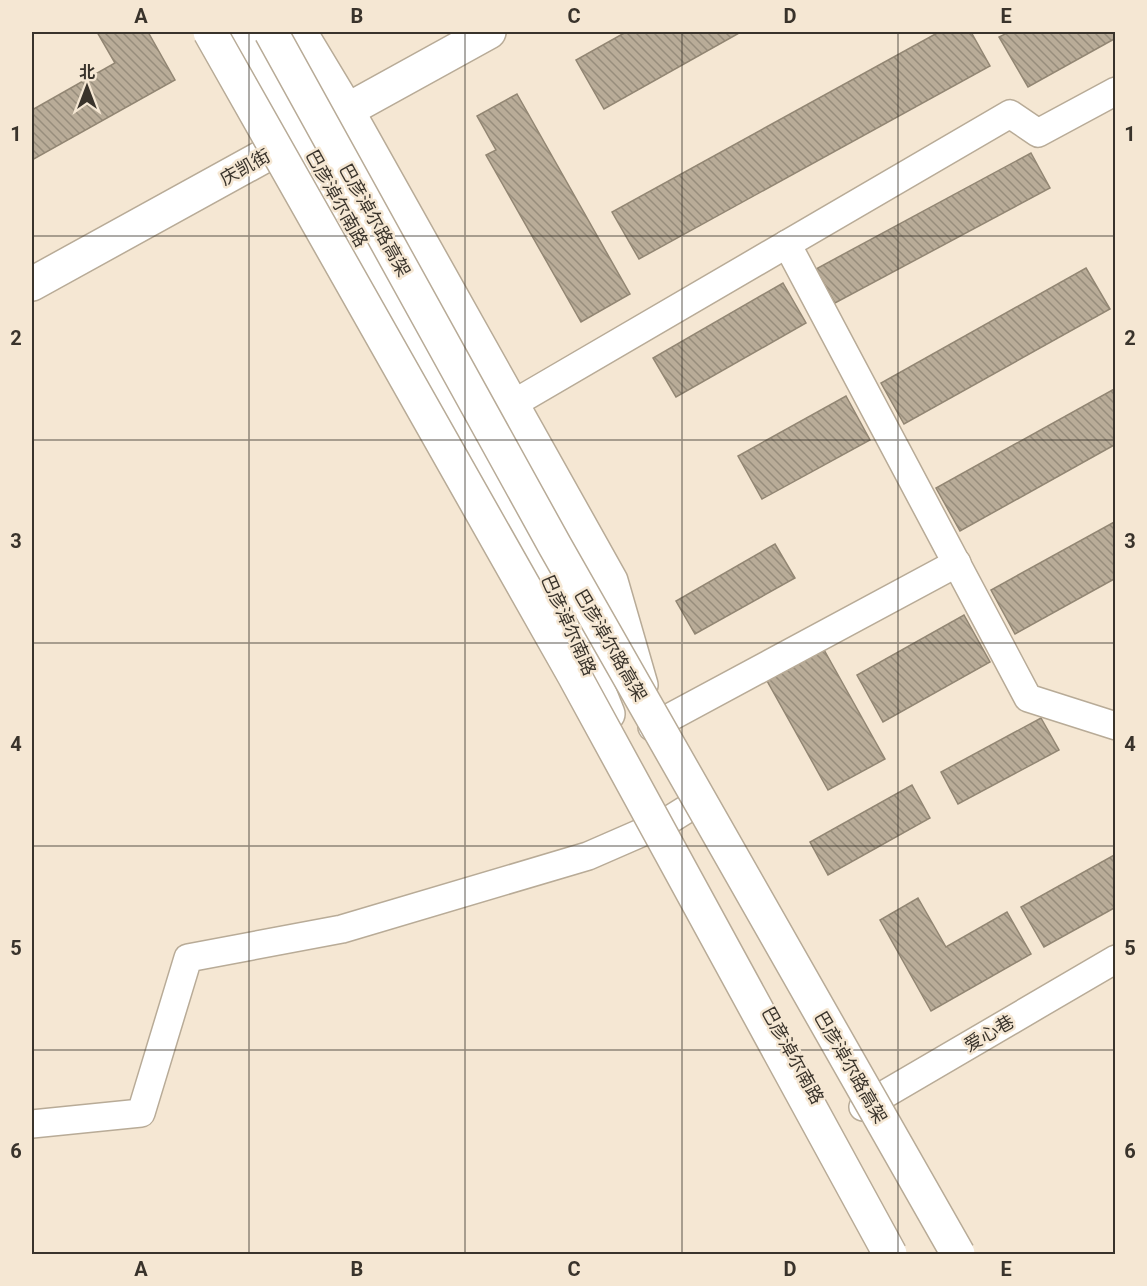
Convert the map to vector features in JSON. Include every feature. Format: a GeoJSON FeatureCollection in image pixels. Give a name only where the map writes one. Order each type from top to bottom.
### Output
{"type":"FeatureCollection","features":[{"type":"Feature","properties":{"kind":"main road"},"geometry":{"type":"LineString","coordinates":[[210,32],[574,675],[890,1254]]}},
{"type":"Feature","properties":{"kind":"main road","name":"巴彦淖尔南路"},"geometry":{"type":"LineString","coordinates":[[242,32],[564,604],[620,744],[666,822],[903,1254]]}},
{"type":"Feature","properties":{"kind":"main road","name":"巴彦淖尔路高架"},"geometry":{"type":"LineString","coordinates":[[271,32],[555,546],[958,1254]]}},
{"type":"Feature","properties":{"kind":"main road","name":"巴彦淖尔南路"},"geometry":{"type":"LineString","coordinates":[[300,32],[347,110],[611,581],[652,727],[698,802],[945,1254]]}},
{"type":"Feature","properties":{"kind":"main road","name":"庆凯街"},"geometry":{"type":"LineString","coordinates":[[32,284],[489,32]]}},
{"type":"Feature","properties":{"kind":"street"},"geometry":{"type":"LineString","coordinates":[[511,405],[1010,114],[1038,133],[1116,91]]}},
{"type":"Feature","properties":{"kind":"street"},"geometry":{"type":"LineString","coordinates":[[787,244],[1029,698],[1116,726]]}},
{"type":"Feature","properties":{"kind":"street"},"geometry":{"type":"LineString","coordinates":[[652,727],[957,563]]}},
{"type":"Feature","properties":{"kind":"street"},"geometry":{"type":"LineString","coordinates":[[32,1124],[141,1113],[188,958],[342,929],[588,856],[666,822],[698,802]]}},
{"type":"Feature","properties":{"kind":"street","name":"爱心巷"},"geometry":{"type":"LineString","coordinates":[[863,1107],[1116,959]]}},
{"type":"Feature","properties":{"kind":"building"},"geometry":{"type":"Polygon","coordinates":[[[97,32],[148,32],[175,80],[32,160],[32,110],[115,63],[97,32]]]}},
{"type":"Feature","properties":{"kind":"building"},"geometry":{"type":"Polygon","coordinates":[[[626,32],[741,32],[604,109],[576,60],[626,32]]]}},
{"type":"Feature","properties":{"kind":"building"},"geometry":{"type":"Polygon","coordinates":[[[939,32],[971,32],[990,66],[639,259],[612,212],[939,32]]]}},
{"type":"Feature","properties":{"kind":"building"},"geometry":{"type":"Polygon","coordinates":[[[1009,32],[1116,32],[1116,38],[1028,87],[999,37],[1009,32]]]}},
{"type":"Feature","properties":{"kind":"building"},"geometry":{"type":"Polygon","coordinates":[[[517,94],[630,294],[581,322],[486,155],[496,150],[477,116],[517,94]]]}},
{"type":"Feature","properties":{"kind":"building"},"geometry":{"type":"Polygon","coordinates":[[[1031,153],[1050,188],[835,303],[816,269],[1031,153]]]}},
{"type":"Feature","properties":{"kind":"building"},"geometry":{"type":"Polygon","coordinates":[[[1086,268],[1110,309],[904,424],[881,383],[1086,268]]]}},
{"type":"Feature","properties":{"kind":"building"},"geometry":{"type":"Polygon","coordinates":[[[783,283],[806,323],[676,397],[653,358],[783,283]]]}},
{"type":"Feature","properties":{"kind":"building"},"geometry":{"type":"Polygon","coordinates":[[[1116,388],[1116,444],[960,531],[936,488],[1116,388]]]}},
{"type":"Feature","properties":{"kind":"building"},"geometry":{"type":"Polygon","coordinates":[[[846,396],[870,440],[762,499],[738,456],[846,396]]]}},
{"type":"Feature","properties":{"kind":"building"},"geometry":{"type":"Polygon","coordinates":[[[1116,521],[1116,578],[1015,634],[991,590],[1116,521]]]}},
{"type":"Feature","properties":{"kind":"building"},"geometry":{"type":"Polygon","coordinates":[[[775,544],[795,578],[695,634],[676,601],[775,544]]]}},
{"type":"Feature","properties":{"kind":"building"},"geometry":{"type":"Polygon","coordinates":[[[964,615],[990,662],[883,722],[857,675],[964,615]]]}},
{"type":"Feature","properties":{"kind":"building"},"geometry":{"type":"Polygon","coordinates":[[[823,648],[885,759],[828,790],[766,679],[823,648]]]}},
{"type":"Feature","properties":{"kind":"building"},"geometry":{"type":"Polygon","coordinates":[[[1041,718],[1059,750],[958,804],[941,772],[1041,718]]]}},
{"type":"Feature","properties":{"kind":"building"},"geometry":{"type":"Polygon","coordinates":[[[912,785],[930,818],[828,875],[810,842],[912,785]]]}},
{"type":"Feature","properties":{"kind":"building"},"geometry":{"type":"Polygon","coordinates":[[[1116,854],[1116,907],[1044,947],[1021,907],[1116,854]]]}},
{"type":"Feature","properties":{"kind":"building"},"geometry":{"type":"Polygon","coordinates":[[[918,898],[946,947],[1007,912],[1031,954],[931,1011],[880,920],[918,898]]]}}]}
